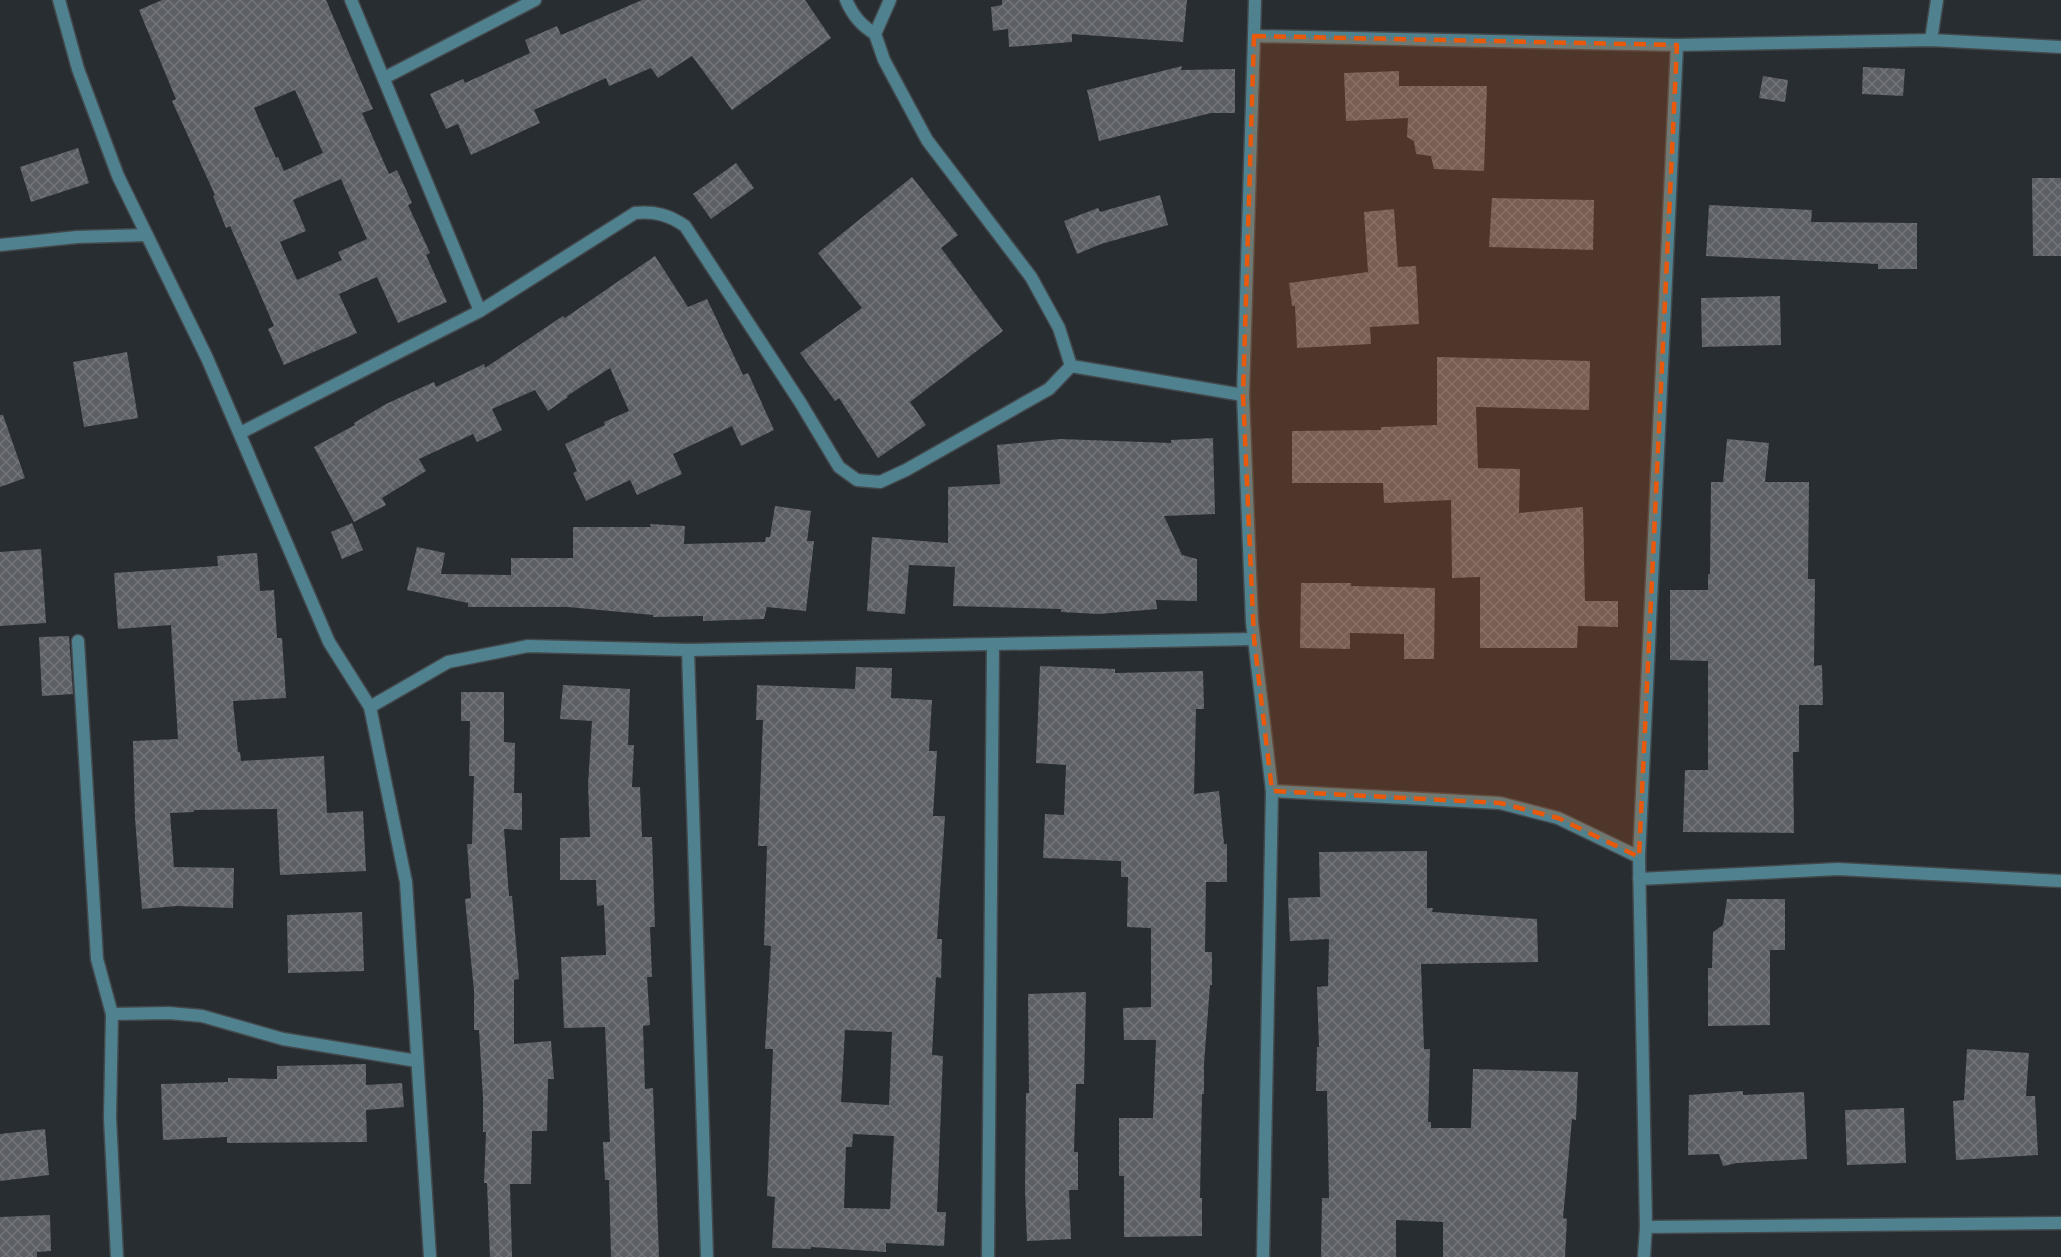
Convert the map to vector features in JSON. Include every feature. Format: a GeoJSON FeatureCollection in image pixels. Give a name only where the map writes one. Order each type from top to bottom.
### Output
{"type":"FeatureCollection","features":[{"type":"Feature","properties":{"kind":"street"},"geometry":{"type":"LineString","coordinates":[[60,0],[78,69],[118,176],[207,358],[329,642],[370,707],[406,882],[430,1257]]}},
{"type":"Feature","properties":{"kind":"street"},"geometry":{"type":"LineString","coordinates":[[351,0],[480,311]]}},
{"type":"Feature","properties":{"kind":"street"},"geometry":{"type":"LineString","coordinates":[[384,78],[535,0]]}},
{"type":"Feature","properties":{"kind":"street"},"geometry":{"type":"LineString","coordinates":[[846,0],[861,25],[875,34],[884,60],[927,140],[1032,277],[1059,328],[1071,366]]}},
{"type":"Feature","properties":{"kind":"street"},"geometry":{"type":"LineString","coordinates":[[875,34],[890,0]]}},
{"type":"Feature","properties":{"kind":"street"},"geometry":{"type":"LineString","coordinates":[[1254,0],[1243,395],[1254,639],[1272,791],[1263,1257]]}},
{"type":"Feature","properties":{"kind":"street"},"geometry":{"type":"LineString","coordinates":[[1931,40],[1937,0]]}},
{"type":"Feature","properties":{"kind":"street"},"geometry":{"type":"LineString","coordinates":[[1254,36],[1677,45],[1931,40],[2061,47]]}},
{"type":"Feature","properties":{"kind":"street"},"geometry":{"type":"LineString","coordinates":[[1644,1257],[1646,1227],[1639,857],[1677,45]]}},
{"type":"Feature","properties":{"kind":"street"},"geometry":{"type":"LineString","coordinates":[[240,433],[480,311],[635,213],[653,212],[675,219],[686,226],[800,402],[839,467],[857,480],[880,482],[906,470],[1049,389],[1071,366]]}},
{"type":"Feature","properties":{"kind":"street"},"geometry":{"type":"LineString","coordinates":[[0,245],[77,237],[147,236]]}},
{"type":"Feature","properties":{"kind":"street"},"geometry":{"type":"LineString","coordinates":[[1071,366],[1243,395]]}},
{"type":"Feature","properties":{"kind":"street"},"geometry":{"type":"LineString","coordinates":[[370,707],[448,662],[528,645],[688,650],[1254,639]]}},
{"type":"Feature","properties":{"kind":"street"},"geometry":{"type":"LineString","coordinates":[[78,640],[97,959],[112,1014],[110,1119],[117,1257]]}},
{"type":"Feature","properties":{"kind":"street"},"geometry":{"type":"LineString","coordinates":[[988,1257],[993,644]]}},
{"type":"Feature","properties":{"kind":"street"},"geometry":{"type":"LineString","coordinates":[[688,650],[707,1257]]}},
{"type":"Feature","properties":{"kind":"street"},"geometry":{"type":"LineString","coordinates":[[1272,791],[1500,804],[1558,818],[1639,857]]}},
{"type":"Feature","properties":{"kind":"street"},"geometry":{"type":"LineString","coordinates":[[1639,879],[1838,869],[2061,881]]}},
{"type":"Feature","properties":{"kind":"street"},"geometry":{"type":"LineString","coordinates":[[112,1014],[169,1013],[202,1016],[283,1039],[417,1061]]}},
{"type":"Feature","properties":{"kind":"street"},"geometry":{"type":"LineString","coordinates":[[1646,1227],[2061,1223]]}},
{"type":"Feature","properties":{"kind":"highlighted area"},"geometry":{"type":"Polygon","coordinates":[[[1254,36],[1677,45],[1639,857],[1558,818],[1500,803],[1272,791],[1254,639],[1243,395],[1254,36]]]}},
{"type":"Feature","properties":{"kind":"building"},"geometry":{"type":"Polygon","coordinates":[[[162,0],[326,0],[373,109],[362,113],[389,174],[397,170],[412,203],[408,205],[430,253],[426,255],[447,302],[398,323],[377,277],[339,294],[357,333],[284,365],[268,329],[274,326],[230,226],[226,228],[213,196],[215,195],[172,101],[176,99],[139,10],[162,0]],[[295,90],[254,108],[284,171],[323,153],[295,90]],[[341,179],[293,200],[306,231],[280,242],[297,280],[342,260],[338,252],[367,239],[341,179]]]}},
{"type":"Feature","properties":{"kind":"building"},"geometry":{"type":"Polygon","coordinates":[[[642,0],[805,0],[831,38],[732,110],[692,56],[658,78],[651,68],[609,86],[606,78],[534,110],[540,123],[471,155],[458,124],[446,129],[430,94],[463,79],[465,83],[530,53],[525,40],[557,26],[561,35],[642,0]]]}},
{"type":"Feature","properties":{"kind":"building"},"geometry":{"type":"Polygon","coordinates":[[[1002,0],[1187,0],[1183,42],[1072,34],[1072,42],[1009,47],[1008,29],[993,31],[991,7],[1002,5],[1002,0]]]}},
{"type":"Feature","properties":{"kind":"building"},"geometry":{"type":"Polygon","coordinates":[[[1182,66],[1181,70],[1235,69],[1235,113],[1211,113],[1099,141],[1087,90],[1182,66]]]}},
{"type":"Feature","properties":{"kind":"building"},"geometry":{"type":"Polygon","coordinates":[[[1863,67],[1905,69],[1903,96],[1862,94],[1863,67]]]}},
{"type":"Feature","properties":{"kind":"building"},"geometry":{"type":"Polygon","coordinates":[[[1399,71],[1399,86],[1487,86],[1484,171],[1434,169],[1431,156],[1416,154],[1414,141],[1407,137],[1408,118],[1346,121],[1344,73],[1399,71]]]}},
{"type":"Feature","properties":{"kind":"building"},"geometry":{"type":"Polygon","coordinates":[[[1763,76],[1788,80],[1785,102],[1759,98],[1763,76]]]}},
{"type":"Feature","properties":{"kind":"building"},"geometry":{"type":"Polygon","coordinates":[[[78,148],[89,183],[31,202],[20,167],[78,148]]]}},
{"type":"Feature","properties":{"kind":"building"},"geometry":{"type":"Polygon","coordinates":[[[736,163],[754,188],[711,219],[693,194],[736,163]]]}},
{"type":"Feature","properties":{"kind":"building"},"geometry":{"type":"Polygon","coordinates":[[[912,177],[958,235],[941,248],[1003,331],[910,402],[926,425],[878,458],[839,398],[835,401],[800,353],[862,308],[818,253],[912,177]]]}},
{"type":"Feature","properties":{"kind":"building"},"geometry":{"type":"Polygon","coordinates":[[[2032,178],[2061,178],[2061,256],[2033,256],[2032,178]]]}},
{"type":"Feature","properties":{"kind":"building"},"geometry":{"type":"Polygon","coordinates":[[[1160,195],[1168,225],[1101,244],[1077,254],[1064,221],[1098,208],[1100,212],[1160,195]]]}},
{"type":"Feature","properties":{"kind":"building"},"geometry":{"type":"Polygon","coordinates":[[[1492,198],[1594,200],[1593,250],[1489,247],[1492,198]]]}},
{"type":"Feature","properties":{"kind":"building"},"geometry":{"type":"Polygon","coordinates":[[[1709,205],[1812,210],[1811,222],[1917,223],[1917,269],[1878,269],[1878,264],[1706,256],[1709,205]]]}},
{"type":"Feature","properties":{"kind":"building"},"geometry":{"type":"Polygon","coordinates":[[[1394,209],[1398,267],[1416,266],[1419,324],[1370,327],[1371,344],[1297,348],[1295,306],[1292,306],[1289,283],[1368,272],[1364,212],[1394,209]]]}},
{"type":"Feature","properties":{"kind":"building"},"geometry":{"type":"Polygon","coordinates":[[[655,256],[688,307],[707,299],[743,375],[748,373],[774,430],[741,446],[732,426],[673,454],[682,474],[637,495],[630,480],[586,501],[573,473],[577,471],[565,444],[629,411],[610,368],[548,411],[535,390],[492,409],[502,430],[477,442],[473,434],[419,459],[426,471],[382,498],[386,505],[354,522],[314,447],[355,425],[354,423],[386,404],[434,382],[436,387],[484,364],[485,368],[563,316],[565,318],[655,256]]]}},
{"type":"Feature","properties":{"kind":"building"},"geometry":{"type":"Polygon","coordinates":[[[1780,296],[1781,345],[1702,347],[1701,298],[1780,296]]]}},
{"type":"Feature","properties":{"kind":"building"},"geometry":{"type":"Polygon","coordinates":[[[127,352],[138,418],[84,427],[73,362],[127,352]]]}},
{"type":"Feature","properties":{"kind":"building"},"geometry":{"type":"Polygon","coordinates":[[[1437,357],[1590,361],[1589,410],[1476,407],[1478,468],[1520,469],[1519,513],[1583,507],[1585,601],[1618,601],[1618,627],[1578,626],[1577,648],[1480,648],[1480,577],[1452,578],[1451,500],[1384,503],[1383,483],[1292,483],[1292,431],[1381,430],[1381,427],[1437,425],[1437,357]]]}},
{"type":"Feature","properties":{"kind":"building"},"geometry":{"type":"Polygon","coordinates":[[[0,415],[3,415],[25,478],[0,487],[0,415]]]}},
{"type":"Feature","properties":{"kind":"building"},"geometry":{"type":"Polygon","coordinates":[[[1213,438],[1215,514],[1164,516],[1182,555],[1197,559],[1197,601],[1156,600],[1157,609],[1099,614],[1061,612],[1061,609],[953,606],[955,567],[909,565],[905,614],[867,611],[872,537],[948,543],[948,487],[1000,484],[997,445],[1060,439],[1171,443],[1171,440],[1213,438]]]}},
{"type":"Feature","properties":{"kind":"building"},"geometry":{"type":"Polygon","coordinates":[[[1727,439],[1769,443],[1765,482],[1809,482],[1808,579],[1815,579],[1814,666],[1822,665],[1823,705],[1799,705],[1799,752],[1793,752],[1794,833],[1683,832],[1685,770],[1708,770],[1708,661],[1670,660],[1670,590],[1708,590],[1711,482],[1723,482],[1727,439]]]}},
{"type":"Feature","properties":{"kind":"building"},"geometry":{"type":"Polygon","coordinates":[[[775,506],[811,511],[807,541],[814,541],[806,611],[767,607],[764,619],[703,621],[703,616],[653,617],[653,615],[568,607],[468,607],[468,603],[407,590],[417,547],[445,553],[441,574],[511,575],[511,558],[573,558],[573,527],[651,527],[650,524],[685,526],[684,544],[765,542],[766,537],[770,537],[775,506]]]}},
{"type":"Feature","properties":{"kind":"building"},"geometry":{"type":"Polygon","coordinates":[[[352,523],[363,550],[342,559],[331,532],[352,523]]]}},
{"type":"Feature","properties":{"kind":"building"},"geometry":{"type":"Polygon","coordinates":[[[41,549],[46,623],[0,626],[0,552],[41,549]]]}},
{"type":"Feature","properties":{"kind":"building"},"geometry":{"type":"Polygon","coordinates":[[[257,553],[260,591],[274,590],[277,638],[282,638],[286,698],[233,701],[241,761],[324,756],[327,813],[363,811],[366,871],[280,875],[277,809],[194,810],[194,812],[170,813],[174,867],[234,868],[233,908],[177,906],[142,909],[135,818],[133,741],[178,739],[171,625],[118,629],[114,573],[218,566],[217,556],[257,553]]]}},
{"type":"Feature","properties":{"kind":"building"},"geometry":{"type":"Polygon","coordinates":[[[1301,583],[1351,583],[1351,586],[1435,588],[1434,659],[1404,659],[1404,634],[1350,633],[1350,649],[1300,648],[1301,583]]]}},
{"type":"Feature","properties":{"kind":"building"},"geometry":{"type":"Polygon","coordinates":[[[69,636],[73,694],[42,696],[39,637],[69,636]]]}},
{"type":"Feature","properties":{"kind":"building"},"geometry":{"type":"Polygon","coordinates":[[[1040,666],[1115,669],[1115,673],[1203,671],[1204,709],[1196,709],[1194,794],[1219,791],[1224,844],[1227,844],[1227,882],[1206,882],[1205,952],[1212,952],[1212,985],[1210,985],[1204,1064],[1204,1094],[1202,1094],[1200,1198],[1202,1198],[1202,1236],[1124,1237],[1124,1176],[1119,1176],[1119,1118],[1153,1118],[1156,1040],[1124,1040],[1123,1008],[1151,1007],[1151,928],[1127,927],[1128,877],[1121,877],[1121,861],[1043,858],[1045,814],[1064,815],[1066,765],[1036,763],[1040,666]]]}},
{"type":"Feature","properties":{"kind":"building"},"geometry":{"type":"Polygon","coordinates":[[[856,667],[892,668],[891,698],[932,700],[929,751],[937,751],[933,816],[945,816],[937,939],[942,939],[941,978],[936,977],[932,1055],[943,1056],[937,1212],[946,1212],[944,1246],[886,1243],[886,1252],[811,1247],[811,1249],[772,1248],[775,1197],[767,1196],[773,1049],[765,1049],[771,946],[764,945],[767,846],[758,846],[763,720],[756,720],[757,685],[855,689],[856,667]],[[845,1030],[841,1102],[889,1105],[892,1032],[845,1030]],[[853,1134],[852,1147],[846,1147],[844,1208],[890,1209],[894,1136],[853,1134]]]}},
{"type":"Feature","properties":{"kind":"building"},"geometry":{"type":"Polygon","coordinates":[[[563,685],[630,689],[628,745],[634,745],[632,787],[640,787],[642,837],[652,837],[655,927],[650,927],[652,977],[647,977],[650,1025],[643,1026],[645,1089],[653,1088],[659,1257],[611,1257],[609,1180],[605,1180],[603,1142],[610,1142],[605,1027],[564,1028],[561,957],[606,955],[604,905],[597,906],[596,880],[560,880],[560,838],[590,837],[588,785],[592,721],[560,719],[563,685]]]}},
{"type":"Feature","properties":{"kind":"building"},"geometry":{"type":"Polygon","coordinates":[[[461,692],[504,692],[504,742],[515,743],[514,793],[522,793],[522,830],[504,829],[519,979],[514,980],[514,1044],[551,1041],[554,1079],[548,1079],[547,1131],[532,1131],[531,1184],[510,1184],[512,1257],[490,1257],[487,1183],[484,1183],[486,1132],[483,1132],[479,1030],[474,1030],[474,991],[465,899],[471,898],[467,844],[472,844],[474,776],[469,776],[470,721],[461,721],[461,692]]]}},
{"type":"Feature","properties":{"kind":"building"},"geometry":{"type":"Polygon","coordinates":[[[1427,851],[1427,908],[1433,908],[1432,912],[1537,919],[1538,962],[1421,964],[1424,1049],[1430,1049],[1428,1122],[1431,1122],[1431,1128],[1471,1128],[1473,1069],[1578,1072],[1576,1120],[1572,1119],[1563,1218],[1567,1219],[1565,1257],[1443,1257],[1443,1222],[1396,1220],[1396,1257],[1321,1257],[1322,1198],[1329,1198],[1327,1091],[1316,1091],[1317,1047],[1319,1047],[1317,987],[1328,986],[1329,939],[1290,941],[1288,898],[1320,897],[1319,852],[1427,851]]]}},
{"type":"Feature","properties":{"kind":"building"},"geometry":{"type":"Polygon","coordinates":[[[1727,899],[1785,899],[1785,950],[1770,950],[1770,1025],[1708,1026],[1708,968],[1712,968],[1713,932],[1723,925],[1727,899]]]}},
{"type":"Feature","properties":{"kind":"building"},"geometry":{"type":"Polygon","coordinates":[[[362,912],[364,971],[288,973],[287,915],[362,912]]]}},
{"type":"Feature","properties":{"kind":"building"},"geometry":{"type":"Polygon","coordinates":[[[1086,992],[1084,1084],[1076,1084],[1074,1152],[1078,1152],[1078,1190],[1069,1190],[1071,1239],[1027,1241],[1025,1189],[1026,1093],[1029,1093],[1028,994],[1086,992]]]}},
{"type":"Feature","properties":{"kind":"building"},"geometry":{"type":"Polygon","coordinates":[[[1967,1049],[2029,1053],[2026,1096],[2035,1096],[2038,1155],[1956,1160],[1953,1101],[1964,1100],[1967,1049]]]}},
{"type":"Feature","properties":{"kind":"building"},"geometry":{"type":"Polygon","coordinates":[[[366,1064],[366,1085],[402,1083],[404,1107],[366,1110],[367,1142],[227,1143],[227,1137],[163,1140],[161,1084],[228,1082],[228,1078],[277,1079],[277,1066],[366,1064]]]}},
{"type":"Feature","properties":{"kind":"building"},"geometry":{"type":"Polygon","coordinates":[[[1743,1091],[1743,1095],[1804,1092],[1807,1159],[1737,1163],[1723,1166],[1719,1154],[1688,1155],[1689,1095],[1743,1091]]]}},
{"type":"Feature","properties":{"kind":"building"},"geometry":{"type":"Polygon","coordinates":[[[1904,1108],[1906,1163],[1847,1165],[1845,1110],[1904,1108]]]}},
{"type":"Feature","properties":{"kind":"building"},"geometry":{"type":"Polygon","coordinates":[[[45,1129],[49,1175],[0,1181],[0,1134],[45,1129]]]}},
{"type":"Feature","properties":{"kind":"building"},"geometry":{"type":"Polygon","coordinates":[[[50,1215],[51,1251],[37,1252],[37,1257],[0,1257],[0,1217],[50,1215]]]}}]}
